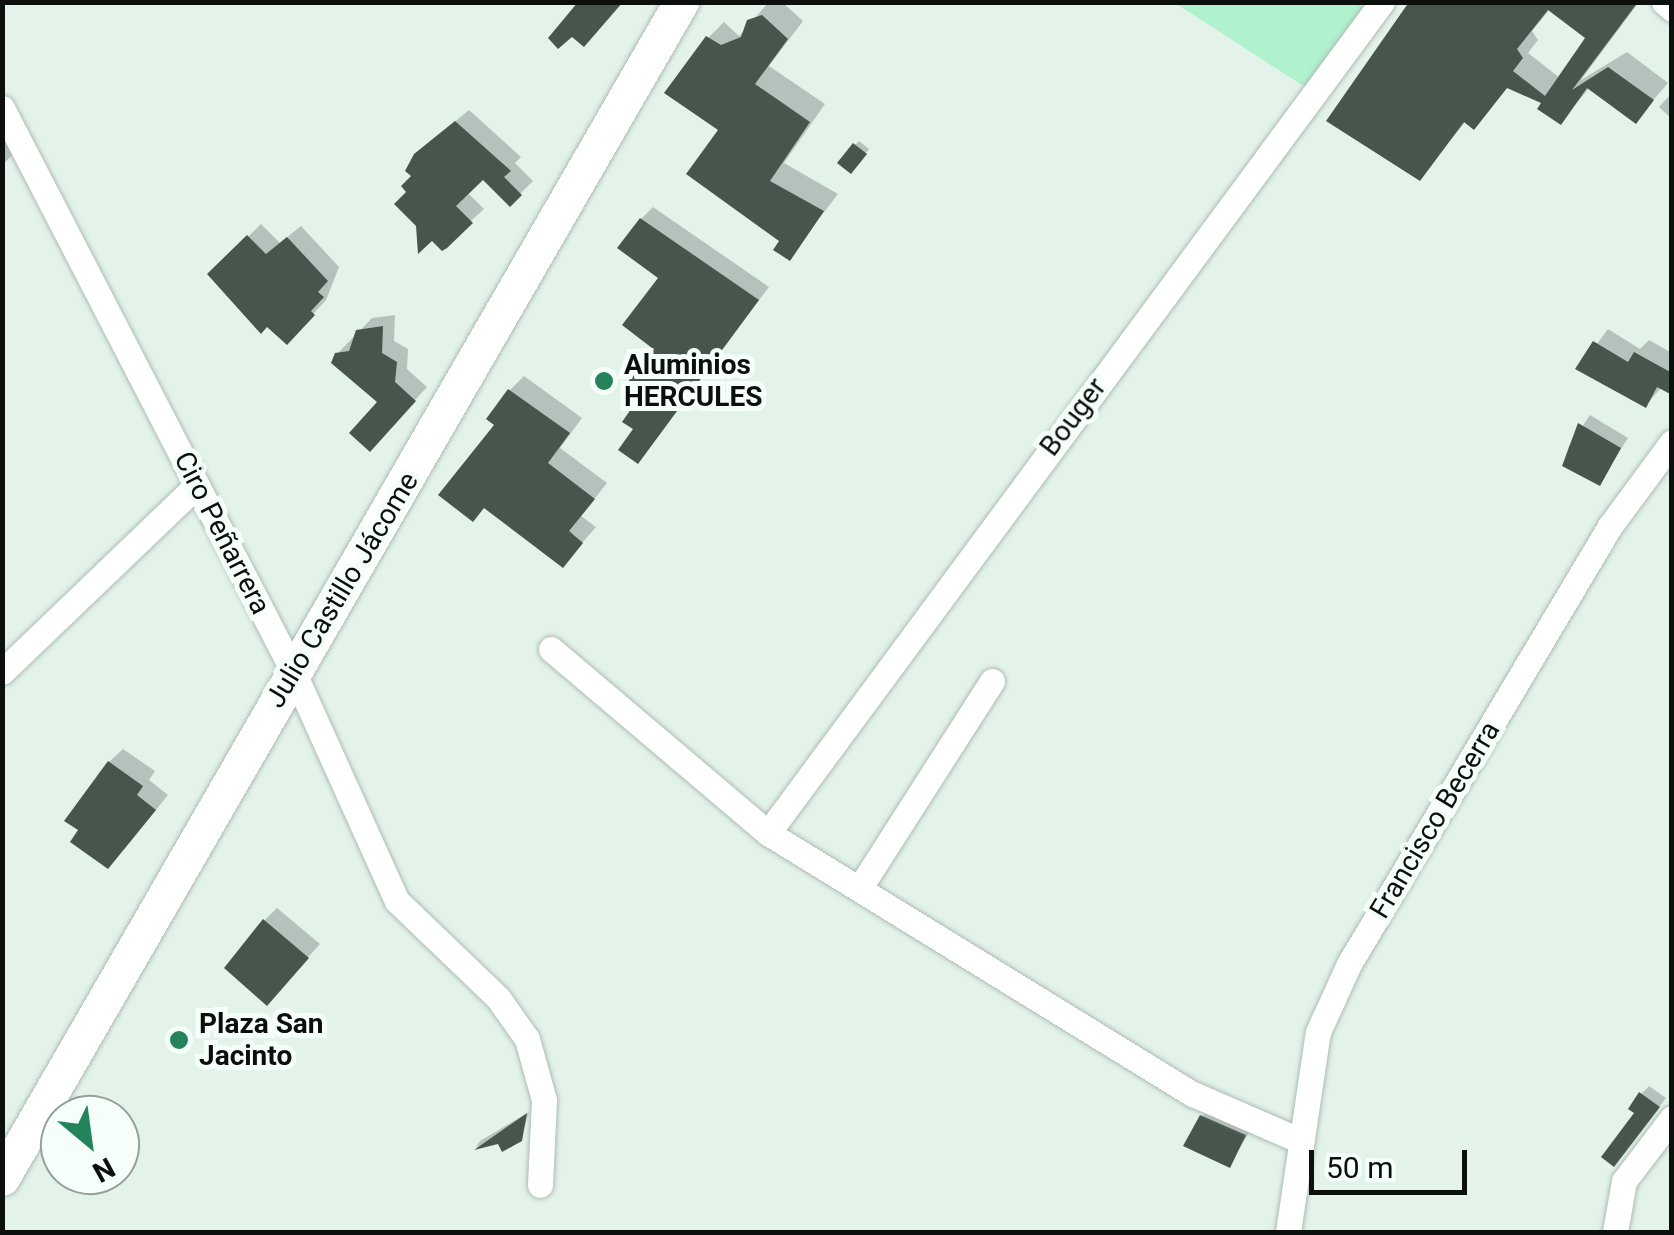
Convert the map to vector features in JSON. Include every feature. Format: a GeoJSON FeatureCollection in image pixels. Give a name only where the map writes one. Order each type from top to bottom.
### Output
{"type":"FeatureCollection","features":[{"type":"Feature","properties":{"kind":"main road","name":"Julio Castillo Jácome"},"geometry":{"type":"LineString","coordinates":[[2,1178],[293,672],[554,231],[681,2]]}},
{"type":"Feature","properties":{"kind":"street","name":"Bouger"},"geometry":{"type":"LineString","coordinates":[[768,833],[1382,2]]}},
{"type":"Feature","properties":{"kind":"street"},"geometry":{"type":"LineString","coordinates":[[1664,2],[1672,9]]}},
{"type":"Feature","properties":{"kind":"street","name":"Ciro Peñarrera"},"geometry":{"type":"LineString","coordinates":[[2,108],[293,672],[397,901],[498,998],[528,1039],[544,1100],[540,1185]]}},
{"type":"Feature","properties":{"kind":"street","name":"Francisco Becerra"},"geometry":{"type":"LineString","coordinates":[[1288,1232],[1318,1032],[1349,964],[1610,526],[1672,442]]}},
{"type":"Feature","properties":{"kind":"street"},"geometry":{"type":"LineString","coordinates":[[2,672],[197,485]]}},
{"type":"Feature","properties":{"kind":"street"},"geometry":{"type":"LineString","coordinates":[[550,650],[768,833],[1193,1094],[1302,1141]]}},
{"type":"Feature","properties":{"kind":"street"},"geometry":{"type":"LineString","coordinates":[[860,889],[992,681]]}},
{"type":"Feature","properties":{"kind":"street"},"geometry":{"type":"LineString","coordinates":[[1614,1232],[1624,1182],[1672,1118]]}},
{"type":"Feature","properties":{"kind":"green space"},"geometry":{"type":"Polygon","coordinates":[[[1175,3],[1356,3],[1380,18],[1325,100],[1175,3]]]}},
{"type":"Feature","properties":{"kind":"building"},"geometry":{"type":"Polygon","coordinates":[[[578,2],[623,2],[584,47],[572,37],[558,49],[548,38],[578,2]]]}},
{"type":"Feature","properties":{"kind":"building"},"geometry":{"type":"Polygon","coordinates":[[[1409,2],[1638,2],[1572,90],[1608,67],[1654,100],[1636,124],[1587,88],[1561,125],[1537,109],[1541,103],[1507,88],[1474,130],[1464,122],[1420,181],[1326,121],[1409,2]],[[1548,10],[1517,49],[1523,58],[1513,71],[1545,96],[1585,38],[1548,10]]]}},
{"type":"Feature","properties":{"kind":"building"},"geometry":{"type":"Polygon","coordinates":[[[762,15],[788,39],[755,84],[810,122],[770,181],[824,211],[790,261],[773,250],[779,241],[686,174],[718,130],[664,93],[706,36],[721,45],[741,37],[747,20],[762,15]]]}},
{"type":"Feature","properties":{"kind":"building"},"geometry":{"type":"Polygon","coordinates":[[[455,121],[511,171],[504,177],[522,195],[510,207],[483,180],[456,206],[473,223],[442,251],[432,241],[418,254],[416,226],[394,204],[406,192],[401,186],[411,176],[405,171],[414,154],[455,121]]]}},
{"type":"Feature","properties":{"kind":"building"},"geometry":{"type":"Polygon","coordinates":[[[853,143],[867,154],[851,174],[837,163],[853,143]]]}},
{"type":"Feature","properties":{"kind":"building"},"geometry":{"type":"Polygon","coordinates":[[[640,218],[759,300],[638,464],[618,450],[633,429],[622,422],[636,402],[621,392],[652,348],[622,325],[658,278],[617,248],[640,218]]]}},
{"type":"Feature","properties":{"kind":"building"},"geometry":{"type":"Polygon","coordinates":[[[247,235],[266,254],[287,237],[328,281],[318,292],[324,297],[311,311],[315,315],[287,345],[267,327],[261,334],[207,274],[247,235]]]}},
{"type":"Feature","properties":{"kind":"building"},"geometry":{"type":"Polygon","coordinates":[[[383,326],[382,353],[397,362],[395,382],[416,401],[370,452],[349,433],[377,402],[331,363],[335,353],[349,351],[356,330],[383,326]]]}},
{"type":"Feature","properties":{"kind":"building"},"geometry":{"type":"Polygon","coordinates":[[[1593,341],[1628,362],[1634,352],[1672,373],[1672,395],[1657,387],[1646,408],[1575,369],[1593,341]]]}},
{"type":"Feature","properties":{"kind":"building"},"geometry":{"type":"Polygon","coordinates":[[[508,389],[570,433],[548,463],[595,499],[569,531],[583,543],[563,568],[484,508],[473,522],[438,495],[494,425],[486,419],[508,389]]]}},
{"type":"Feature","properties":{"kind":"building"},"geometry":{"type":"Polygon","coordinates":[[[1578,423],[1621,448],[1600,486],[1562,466],[1578,423]]]}},
{"type":"Feature","properties":{"kind":"building"},"geometry":{"type":"Polygon","coordinates":[[[108,761],[143,786],[137,795],[156,810],[108,869],[70,842],[78,830],[64,821],[108,761]]]}},
{"type":"Feature","properties":{"kind":"building"},"geometry":{"type":"Polygon","coordinates":[[[263,919],[309,958],[267,1006],[224,968],[263,919]]]}},
{"type":"Feature","properties":{"kind":"building"},"geometry":{"type":"Polygon","coordinates":[[[1639,1092],[1660,1107],[1614,1167],[1601,1157],[1634,1113],[1628,1109],[1639,1092]]]}},
{"type":"Feature","properties":{"kind":"building"},"geometry":{"type":"Polygon","coordinates":[[[527,1113],[522,1141],[502,1152],[498,1144],[474,1150],[527,1113]]]}},
{"type":"Feature","properties":{"kind":"building"},"geometry":{"type":"Polygon","coordinates":[[[1200,1115],[1246,1135],[1230,1168],[1183,1146],[1200,1115]]]}},
{"type":"Feature","properties":{"kind":"place","name":"Aluminios HERCULES"},"geometry":{"type":"Point","coordinates":[604,381]}},
{"type":"Feature","properties":{"kind":"place","name":"Plaza San Jacinto"},"geometry":{"type":"Point","coordinates":[179,1040]}}]}
